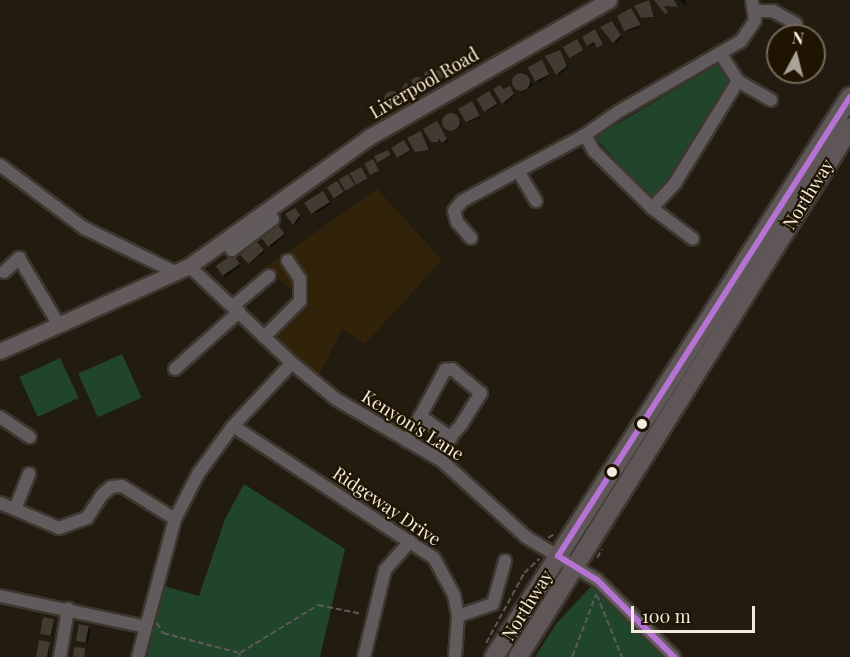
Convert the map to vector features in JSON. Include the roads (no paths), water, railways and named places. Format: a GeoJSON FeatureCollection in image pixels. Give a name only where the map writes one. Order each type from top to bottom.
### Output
{"type":"FeatureCollection","features":[{"type":"Feature","properties":{"kind":"highway","name":"Northway"},"geometry":{"type":"LineString","coordinates":[[489,652],[850,97]]}},
{"type":"Feature","properties":{"kind":"highway","name":"Northway"},"geometry":{"type":"LineString","coordinates":[[518,657],[850,128]]}},
{"type":"Feature","properties":{"kind":"main road","name":"Liverpool Road"},"geometry":{"type":"LineString","coordinates":[[0,351],[183,269],[369,137],[609,0]]}},
{"type":"Feature","properties":{"kind":"street"},"geometry":{"type":"LineString","coordinates":[[471,238],[457,222],[454,211],[462,201],[585,135],[618,112],[720,53],[751,31],[754,5],[773,11],[796,24]]}},
{"type":"Feature","properties":{"kind":"street"},"geometry":{"type":"LineString","coordinates":[[720,53],[738,81],[771,100]]}},
{"type":"Feature","properties":{"kind":"street"},"geometry":{"type":"LineString","coordinates":[[652,208],[675,183],[738,81]]}},
{"type":"Feature","properties":{"kind":"street"},"geometry":{"type":"LineString","coordinates":[[585,135],[594,151],[652,208],[693,239]]}},
{"type":"Feature","properties":{"kind":"street","name":"Kenyon's Lane"},"geometry":{"type":"LineString","coordinates":[[0,165],[84,228],[183,269],[236,309],[292,363],[336,399],[433,456],[475,488],[550,557],[575,566],[669,655]]}},
{"type":"Feature","properties":{"kind":"street"},"geometry":{"type":"LineString","coordinates":[[518,171],[536,201]]}},
{"type":"Feature","properties":{"kind":"street"},"geometry":{"type":"LineString","coordinates":[[4,272],[19,258],[59,325]]}},
{"type":"Feature","properties":{"kind":"street"},"geometry":{"type":"LineString","coordinates":[[264,337],[300,301],[300,279],[288,261]]}},
{"type":"Feature","properties":{"kind":"street"},"geometry":{"type":"LineString","coordinates":[[175,369],[182,356],[236,309],[269,276]]}},
{"type":"Feature","properties":{"kind":"street"},"geometry":{"type":"LineString","coordinates":[[138,657],[148,609],[175,519],[198,474],[233,426],[292,363]]}},
{"type":"Feature","properties":{"kind":"street"},"geometry":{"type":"LineString","coordinates":[[407,441],[445,370],[452,369],[481,393],[451,438],[433,456]]}},
{"type":"Feature","properties":{"kind":"street"},"geometry":{"type":"LineString","coordinates":[[420,416],[451,438]]}},
{"type":"Feature","properties":{"kind":"street"},"geometry":{"type":"LineString","coordinates":[[0,433],[4,419],[30,437]]}},
{"type":"Feature","properties":{"kind":"street","name":"Ridgeway Drive"},"geometry":{"type":"LineString","coordinates":[[233,426],[410,541],[442,569],[458,616],[455,657]]}},
{"type":"Feature","properties":{"kind":"street"},"geometry":{"type":"LineString","coordinates":[[15,509],[29,474]]}},
{"type":"Feature","properties":{"kind":"street"},"geometry":{"type":"LineString","coordinates":[[0,503],[45,525],[75,525],[87,518],[111,487],[122,486],[175,519]]}},
{"type":"Feature","properties":{"kind":"street"},"geometry":{"type":"LineString","coordinates":[[364,657],[385,570],[410,541]]}},
{"type":"Feature","properties":{"kind":"street"},"geometry":{"type":"LineString","coordinates":[[458,616],[493,604],[505,561]]}},
{"type":"Feature","properties":{"kind":"street"},"geometry":{"type":"LineString","coordinates":[[0,596],[146,627]]}},
{"type":"Feature","properties":{"kind":"street"},"geometry":{"type":"LineString","coordinates":[[60,657],[68,609]]}}]}
